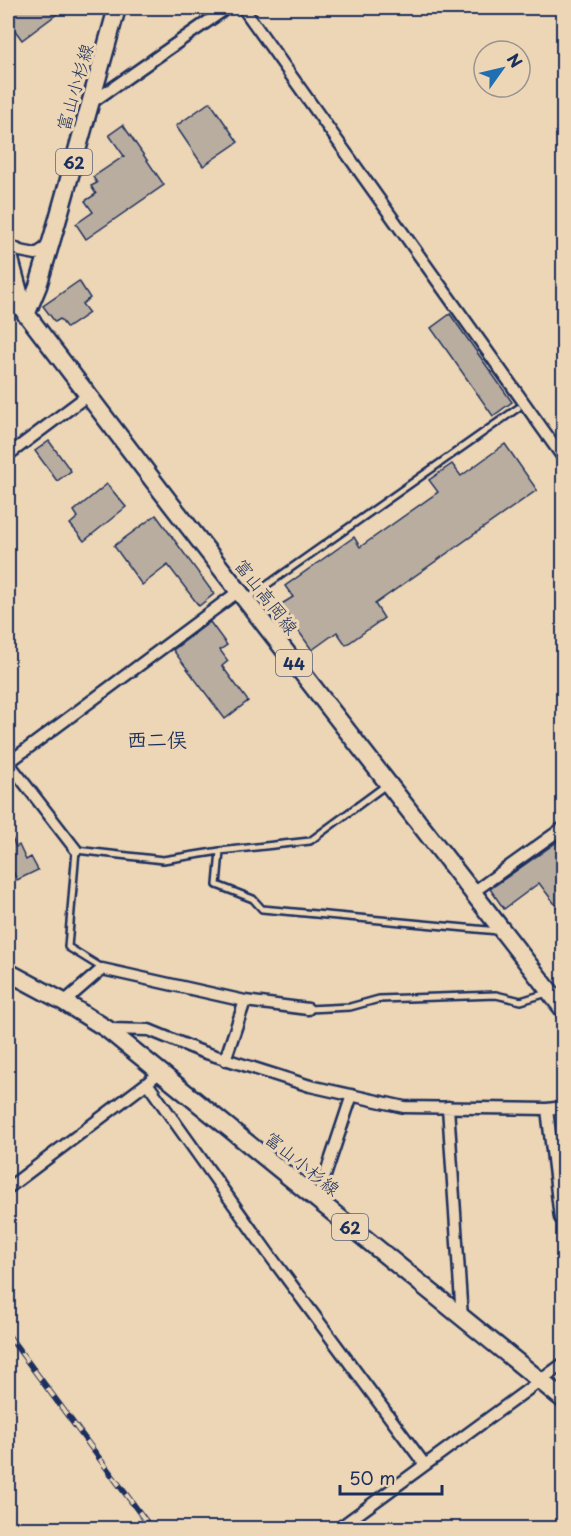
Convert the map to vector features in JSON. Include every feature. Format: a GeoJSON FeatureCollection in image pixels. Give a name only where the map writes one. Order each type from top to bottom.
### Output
{"type":"FeatureCollection","features":[{"type":"Feature","properties":{"kind":"main road","name":"富山小杉線"},"geometry":{"type":"LineString","coordinates":[[26,315],[38,286],[117,8]]}},
{"type":"Feature","properties":{"kind":"main road","name":"富山高岡線"},"geometry":{"type":"LineString","coordinates":[[8,290],[564,1010]]}},
{"type":"Feature","properties":{"kind":"main road","name":"富山小杉線"},"geometry":{"type":"LineString","coordinates":[[8,972],[64,1002],[107,1029],[153,1077],[317,1200],[564,1400]]}},
{"type":"Feature","properties":{"kind":"street"},"geometry":{"type":"LineString","coordinates":[[90,103],[227,8]]}},
{"type":"Feature","properties":{"kind":"street"},"geometry":{"type":"LineString","coordinates":[[243,8],[564,459]]}},
{"type":"Feature","properties":{"kind":"street"},"geometry":{"type":"LineString","coordinates":[[8,244],[20,251],[36,254],[50,245]]}},
{"type":"Feature","properties":{"kind":"street"},"geometry":{"type":"LineString","coordinates":[[8,250],[26,315]]}},
{"type":"Feature","properties":{"kind":"street"},"geometry":{"type":"LineString","coordinates":[[8,455],[88,395]]}},
{"type":"Feature","properties":{"kind":"street"},"geometry":{"type":"LineString","coordinates":[[76,850],[8,763],[243,596]]}},
{"type":"Feature","properties":{"kind":"street"},"geometry":{"type":"LineString","coordinates":[[472,892],[564,827]]}},
{"type":"Feature","properties":{"kind":"street"},"geometry":{"type":"LineString","coordinates":[[64,1002],[102,969],[245,1001],[308,1009]]}},
{"type":"Feature","properties":{"kind":"street"},"geometry":{"type":"LineString","coordinates":[[225,1059],[245,1001]]}},
{"type":"Feature","properties":{"kind":"street"},"geometry":{"type":"LineString","coordinates":[[107,1029],[149,1030],[200,1051],[310,1086],[404,1107],[547,1109],[564,1107]]}},
{"type":"Feature","properties":{"kind":"street"},"geometry":{"type":"LineString","coordinates":[[8,1188],[153,1077],[271,1257],[425,1465]]}},
{"type":"Feature","properties":{"kind":"street"},"geometry":{"type":"LineString","coordinates":[[317,1200],[352,1095]]}},
{"type":"Feature","properties":{"kind":"street"},"geometry":{"type":"LineString","coordinates":[[447,1107],[462,1318]]}},
{"type":"Feature","properties":{"kind":"street"},"geometry":{"type":"LineString","coordinates":[[547,1109],[560,1218],[564,1222]]}},
{"type":"Feature","properties":{"kind":"street"},"geometry":{"type":"LineString","coordinates":[[339,1528],[564,1363]]}},
{"type":"Feature","properties":{"kind":"lane"},"geometry":{"type":"LineString","coordinates":[[243,596],[518,408]]}},
{"type":"Feature","properties":{"kind":"lane"},"geometry":{"type":"LineString","coordinates":[[102,969],[68,947],[76,850],[163,860],[310,841],[388,784]]}},
{"type":"Feature","properties":{"kind":"lane"},"geometry":{"type":"LineString","coordinates":[[220,851],[217,885],[253,899],[262,909],[502,931]]}},
{"type":"Feature","properties":{"kind":"lane"},"geometry":{"type":"LineString","coordinates":[[308,1009],[350,1007],[379,999],[496,995],[521,1001],[550,992]]}},
{"type":"Feature","properties":{"kind":"building"},"geometry":{"type":"Polygon","coordinates":[[[8,8],[65,8],[22,40],[8,21],[8,8]]]}},
{"type":"Feature","properties":{"kind":"building"},"geometry":{"type":"Polygon","coordinates":[[[210,102],[238,142],[203,166],[176,126],[210,102]]]}},
{"type":"Feature","properties":{"kind":"building"},"geometry":{"type":"Polygon","coordinates":[[[123,125],[164,185],[86,239],[76,224],[93,212],[85,201],[96,194],[91,186],[97,183],[93,177],[124,156],[109,135],[123,125]]]}},
{"type":"Feature","properties":{"kind":"building"},"geometry":{"type":"Polygon","coordinates":[[[79,281],[90,298],[82,304],[89,313],[67,328],[60,319],[55,322],[43,306],[79,281]]]}},
{"type":"Feature","properties":{"kind":"building"},"geometry":{"type":"Polygon","coordinates":[[[450,314],[512,402],[493,416],[431,328],[450,314]]]}},
{"type":"Feature","properties":{"kind":"building"},"geometry":{"type":"Polygon","coordinates":[[[49,441],[71,471],[57,481],[35,451],[49,441]]]}},
{"type":"Feature","properties":{"kind":"building"},"geometry":{"type":"Polygon","coordinates":[[[505,444],[537,490],[375,604],[384,618],[346,645],[337,632],[312,650],[280,605],[293,597],[285,586],[354,537],[360,547],[438,492],[429,480],[452,464],[461,476],[505,444]]]}},
{"type":"Feature","properties":{"kind":"building"},"geometry":{"type":"Polygon","coordinates":[[[107,484],[126,507],[84,541],[70,524],[78,517],[74,511],[107,484]]]}},
{"type":"Feature","properties":{"kind":"building"},"geometry":{"type":"Polygon","coordinates":[[[156,515],[214,594],[199,606],[168,565],[142,585],[114,546],[156,515]]]}},
{"type":"Feature","properties":{"kind":"building"},"geometry":{"type":"Polygon","coordinates":[[[210,622],[227,645],[220,650],[228,661],[222,666],[248,701],[225,719],[173,650],[210,622]]]}},
{"type":"Feature","properties":{"kind":"building"},"geometry":{"type":"Polygon","coordinates":[[[8,830],[16,847],[19,845],[26,860],[31,857],[38,870],[17,880],[8,861],[8,830]]]}},
{"type":"Feature","properties":{"kind":"building"},"geometry":{"type":"Polygon","coordinates":[[[564,837],[564,916],[539,883],[504,909],[490,889],[564,837]]]}},
{"type":"Feature","properties":{"kind":"railway"},"geometry":{"type":"LineString","coordinates":[[8,1335],[151,1528]]}},
{"type":"Feature","properties":{"kind":"district","name":"西二俣"},"geometry":{"type":"Point","coordinates":[157,739]}}]}
